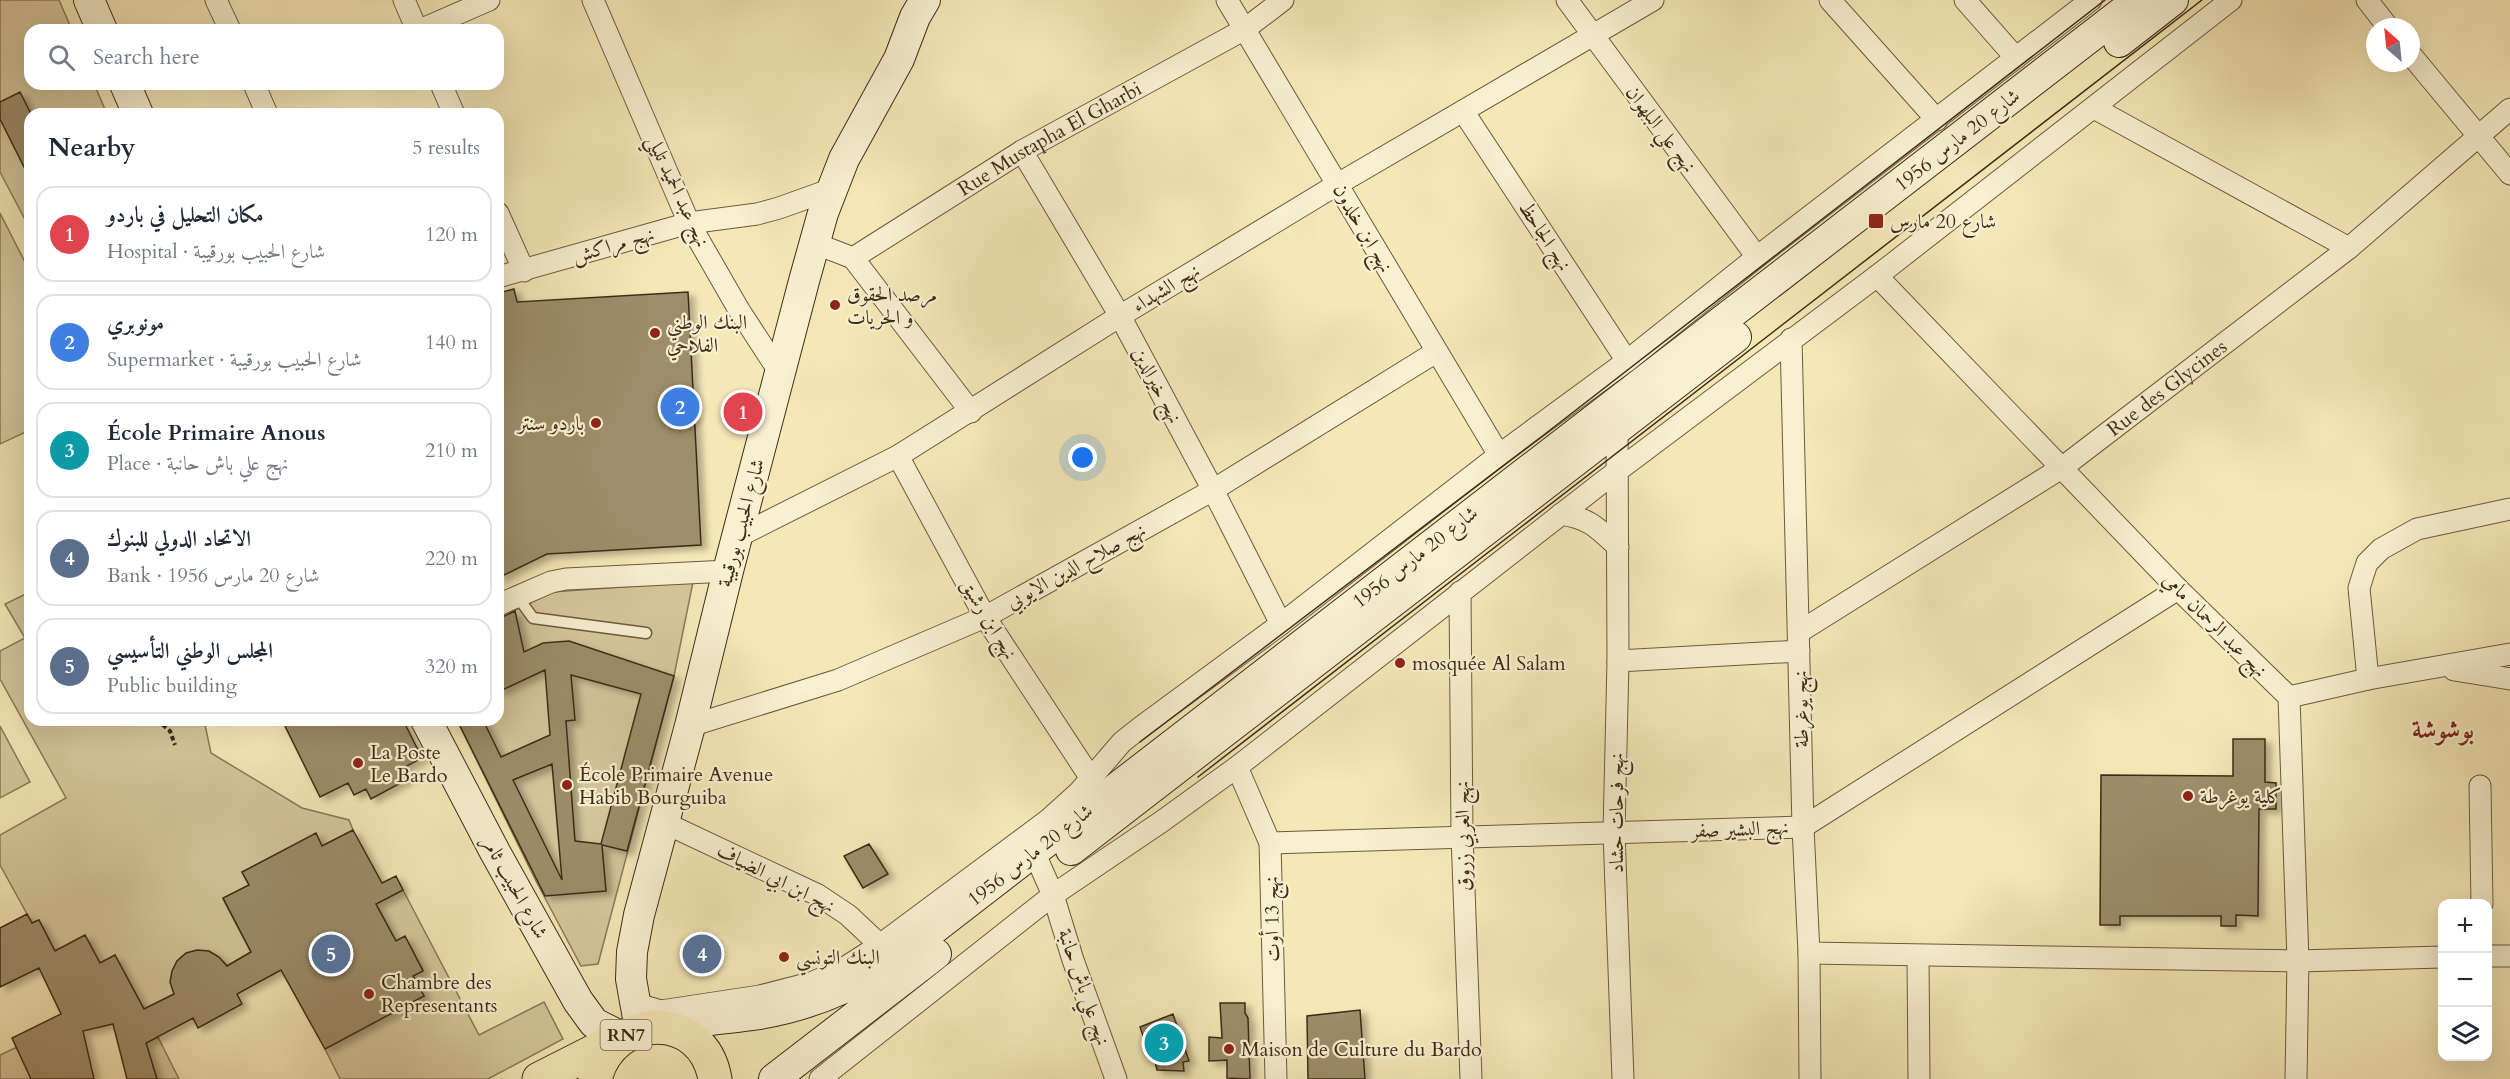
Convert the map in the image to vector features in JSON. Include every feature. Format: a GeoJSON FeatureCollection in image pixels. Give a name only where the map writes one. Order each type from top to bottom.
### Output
{"type":"FeatureCollection","features":[{"type":"Feature","properties":{"kind":"main road"},"geometry":{"type":"LineString","coordinates":[[90,0],[100,24]]}},
{"type":"Feature","properties":{"kind":"main road","name":"شارع الحبيب بورقيبة"},"geometry":{"type":"LineString","coordinates":[[637,1024],[631,979],[632,952],[639,915],[665,823],[814,243],[844,159],[899,59],[925,0]]}},
{"type":"Feature","properties":{"kind":"main road","name":"شارع 20 مارس 1956"},"geometry":{"type":"LineString","coordinates":[[1766,301],[2138,0]]}},
{"type":"Feature","properties":{"kind":"main road","name":"شارع 20 مارس 1956"},"geometry":{"type":"LineString","coordinates":[[774,1079],[1038,877],[1616,414],[2173,0]]}},
{"type":"Feature","properties":{"kind":"main road"},"geometry":{"type":"LineString","coordinates":[[128,90],[135,108]]}},
{"type":"Feature","properties":{"kind":"main road","name":"شارع الحبيب ثامر"},"geometry":{"type":"LineString","coordinates":[[429,726],[495,852],[578,1001],[594,1023],[637,1024]]}},
{"type":"Feature","properties":{"kind":"main road","name":"شارع 20 مارس 1956"},"geometry":{"type":"LineString","coordinates":[[637,1024],[771,1012],[815,1000],[846,988],[883,968],[909,950],[1038,877]]}},
{"type":"Feature","properties":{"kind":"main road","name":"RN7"},"geometry":{"type":"LineString","coordinates":[[539,1079],[637,1024],[666,1028],[692,1038],[718,1073]]}},
{"type":"Feature","properties":{"kind":"main road","name":"RN7"},"geometry":{"type":"LineString","coordinates":[[595,1079],[604,1056],[637,1024]]}},
{"type":"Feature","properties":{"kind":"street"},"geometry":{"type":"LineString","coordinates":[[216,0],[227,24]]}},
{"type":"Feature","properties":{"kind":"street"},"geometry":{"type":"LineString","coordinates":[[404,0],[416,24]]}},
{"type":"Feature","properties":{"kind":"street"},"geometry":{"type":"LineString","coordinates":[[433,24],[489,0]]}},
{"type":"Feature","properties":{"kind":"street","name":"نهج عبد الحميد تليلي"},"geometry":{"type":"LineString","coordinates":[[593,0],[689,223],[739,310],[780,373]]}},
{"type":"Feature","properties":{"kind":"street","name":"نهج ابن خلدون"},"geometry":{"type":"LineString","coordinates":[[1227,0],[1499,455]]}},
{"type":"Feature","properties":{"kind":"street","name":"Rue Mustapha El Gharbi"},"geometry":{"type":"LineString","coordinates":[[853,258],[1022,151],[1245,29],[1283,0]]}},
{"type":"Feature","properties":{"kind":"street","name":"نهج علي البلهوان"},"geometry":{"type":"LineString","coordinates":[[1567,0],[1756,257]]}},
{"type":"Feature","properties":{"kind":"street","name":"نهج الشهداء"},"geometry":{"type":"LineString","coordinates":[[739,536],[898,456],[1120,316],[1338,184],[1653,0]]}},
{"type":"Feature","properties":{"kind":"street"},"geometry":{"type":"LineString","coordinates":[[1830,0],[1936,120]]}},
{"type":"Feature","properties":{"kind":"street"},"geometry":{"type":"LineString","coordinates":[[1965,0],[2016,58]]}},
{"type":"Feature","properties":{"kind":"street","name":"شارع 20 مارس 1956"},"geometry":{"type":"LineString","coordinates":[[637,1024],[661,1011],[760,996],[811,983],[841,970],[880,945],[1048,820],[1070,801],[1122,742],[1141,727],[1281,624],[1499,455],[1627,361],[1756,257],[2091,0]]}},
{"type":"Feature","properties":{"kind":"street","name":"شارع 20 مارس 1956"},"geometry":{"type":"LineString","coordinates":[[820,1079],[1038,877],[1161,822],[1237,766],[1616,472],[1878,276],[2231,0]]}},
{"type":"Feature","properties":{"kind":"street"},"geometry":{"type":"LineString","coordinates":[[2367,0],[2381,18]]}},
{"type":"Feature","properties":{"kind":"street"},"geometry":{"type":"LineString","coordinates":[[2420,66],[2510,174]]}},
{"type":"Feature","properties":{"kind":"street"},"geometry":{"type":"LineString","coordinates":[[257,90],[264,108]]}},
{"type":"Feature","properties":{"kind":"street"},"geometry":{"type":"LineString","coordinates":[[444,90],[451,108]]}},
{"type":"Feature","properties":{"kind":"street"},"geometry":{"type":"LineString","coordinates":[[2094,108],[2349,248]]}},
{"type":"Feature","properties":{"kind":"street","name":"Rue des Glycines"},"geometry":{"type":"LineString","coordinates":[[1618,661],[1799,641],[2063,468],[2349,248],[2510,109]]}},
{"type":"Feature","properties":{"kind":"street","name":"نهج الجاحظ"},"geometry":{"type":"LineString","coordinates":[[1463,111],[1627,361]]}},
{"type":"Feature","properties":{"kind":"street","name":"نهج خيرالدين"},"geometry":{"type":"LineString","coordinates":[[1022,151],[1120,316],[1214,490],[1281,624]]}},
{"type":"Feature","properties":{"kind":"street","name":"نهج مراكش"},"geometry":{"type":"LineString","coordinates":[[504,276],[689,223],[757,213],[832,189]]}},
{"type":"Feature","properties":{"kind":"street"},"geometry":{"type":"LineString","coordinates":[[504,226],[524,271]]}},
{"type":"Feature","properties":{"kind":"street"},"geometry":{"type":"LineString","coordinates":[[814,243],[853,258],[971,412]]}},
{"type":"Feature","properties":{"kind":"street","name":"نهج عبد الرحمان مامي"},"geometry":{"type":"LineString","coordinates":[[1878,276],[2178,589],[2289,697]]}},
{"type":"Feature","properties":{"kind":"street","name":"نهج يوغرطة"},"geometry":{"type":"LineString","coordinates":[[1791,339],[1803,827],[1809,953],[1810,1079]]}},
{"type":"Feature","properties":{"kind":"street","name":"نهج صلاح الدين الايوبي"},"geometry":{"type":"LineString","coordinates":[[690,726],[838,680],[985,617],[1214,490],[1436,352]]}},
{"type":"Feature","properties":{"kind":"street","name":"نهج فرحات حشاد"},"geometry":{"type":"LineString","coordinates":[[1616,414],[1618,661],[1614,832],[1623,1079]]}},
{"type":"Feature","properties":{"kind":"street","name":"نهج ابن رشيق"},"geometry":{"type":"LineString","coordinates":[[898,456],[985,617],[1090,777]]}},
{"type":"Feature","properties":{"kind":"street"},"geometry":{"type":"LineString","coordinates":[[2368,679],[2359,588],[2367,563],[2381,549],[2417,529],[2510,509]]}},
{"type":"Feature","properties":{"kind":"street"},"geometry":{"type":"LineString","coordinates":[[1561,514],[1579,517],[1595,525],[1618,547]]}},
{"type":"Feature","properties":{"kind":"street"},"geometry":{"type":"LineString","coordinates":[[504,603],[551,582],[566,579],[728,571]]}},
{"type":"Feature","properties":{"kind":"street","name":"نهج البشير صفر"},"geometry":{"type":"LineString","coordinates":[[1270,843],[1803,827],[2178,589]]}},
{"type":"Feature","properties":{"kind":"street","name":"نهج العربي زروق"},"geometry":{"type":"LineString","coordinates":[[1460,592],[1462,836],[1471,1079]]}},
{"type":"Feature","properties":{"kind":"street"},"geometry":{"type":"LineString","coordinates":[[2296,1079],[2298,962],[2289,697],[2368,679],[2441,668],[2510,654]]}},
{"type":"Feature","properties":{"kind":"street"},"geometry":{"type":"LineString","coordinates":[[2441,668],[2510,679]]}},
{"type":"Feature","properties":{"kind":"street","name":"نهج 13 أوت"},"geometry":{"type":"LineString","coordinates":[[1237,766],[1270,843],[1276,1079]]}},
{"type":"Feature","properties":{"kind":"street"},"geometry":{"type":"LineString","coordinates":[[2480,786],[2482,899]]}},
{"type":"Feature","properties":{"kind":"street","name":"نهج ابن ابي الضياف"},"geometry":{"type":"LineString","coordinates":[[665,823],[818,895],[848,915],[880,945]]}},
{"type":"Feature","properties":{"kind":"street","name":"نهج علي باش حانبة"},"geometry":{"type":"LineString","coordinates":[[1038,877],[1073,960],[1116,1079]]}},
{"type":"Feature","properties":{"kind":"street"},"geometry":{"type":"LineString","coordinates":[[1809,953],[2298,962],[2438,957]]}},
{"type":"Feature","properties":{"kind":"street"},"geometry":{"type":"LineString","coordinates":[[1918,956],[1919,1079]]}},
{"type":"Feature","properties":{"kind":"street"},"geometry":{"type":"LineString","coordinates":[[2492,956],[2510,956]]}},
{"type":"Feature","properties":{"kind":"lane"},"geometry":{"type":"LineString","coordinates":[[517,596],[533,618],[646,633]]}},
{"type":"Feature","properties":{"kind":"path"},"geometry":{"type":"LineString","coordinates":[[164,726],[170,731],[175,745]]}},
{"type":"Feature","properties":{"kind":"shaded area"},"geometry":{"type":"Polygon","coordinates":[[[0,0],[59,0],[69,24],[24,24],[24,90],[97,90],[104,108],[24,108],[24,218],[0,172],[0,0]]]}},
{"type":"Feature","properties":{"kind":"shaded area"},"geometry":{"type":"Polygon","coordinates":[[[0,213],[24,260],[24,433],[0,444],[0,213]]]}},
{"type":"Feature","properties":{"kind":"shaded area","name":"École Primaire Avenue Habib Bourguiba"},"geometry":{"type":"Polygon","coordinates":[[[693,582],[674,676],[598,964],[581,966],[536,881],[460,726],[504,726],[504,616],[552,592],[693,582]]]}},
{"type":"Feature","properties":{"kind":"shaded area"},"geometry":{"type":"Polygon","coordinates":[[[24,595],[24,636],[5,604],[24,595]]]}},
{"type":"Feature","properties":{"kind":"shaded area"},"geometry":{"type":"Polygon","coordinates":[[[24,639],[24,722],[0,679],[0,651],[24,639]]]}},
{"type":"Feature","properties":{"kind":"shaded area"},"geometry":{"type":"Polygon","coordinates":[[[0,726],[30,782],[0,798],[0,726]]]}},
{"type":"Feature","properties":{"kind":"shaded area"},"geometry":{"type":"Polygon","coordinates":[[[26,726],[205,726],[211,753],[302,808],[349,820],[353,830],[322,846],[316,834],[242,872],[249,885],[223,899],[251,952],[227,966],[217,957],[206,952],[196,951],[186,954],[174,969],[172,980],[174,994],[144,1009],[115,955],[100,963],[85,935],[55,951],[39,920],[32,923],[0,865],[0,835],[66,798],[26,726]]]}},
{"type":"Feature","properties":{"kind":"shaded area"},"geometry":{"type":"Polygon","coordinates":[[[403,890],[479,1035],[544,1002],[563,1039],[488,1079],[340,1079],[325,1049],[424,996],[413,976],[423,970],[405,937],[396,941],[376,904],[403,890]]]}},
{"type":"Feature","properties":{"kind":"shaded area"},"geometry":{"type":"Polygon","coordinates":[[[158,1037],[179,1079],[157,1079],[146,1043],[158,1037]]]}},
{"type":"Feature","properties":{"kind":"shaded area"},"geometry":{"type":"Polygon","coordinates":[[[17,1047],[31,1079],[0,1079],[0,1055],[17,1047]]]}},
{"type":"Feature","properties":{"kind":"building"},"geometry":{"type":"Polygon","coordinates":[[[20,92],[28,108],[24,108],[24,167],[0,119],[0,102],[20,92]]]}},
{"type":"Feature","properties":{"kind":"building","name":"باردو سنتر"},"geometry":{"type":"Polygon","coordinates":[[[514,289],[517,302],[688,292],[701,545],[547,554],[504,575],[504,292],[514,289]]]}},
{"type":"Feature","properties":{"kind":"building"},"geometry":{"type":"Polygon","coordinates":[[[515,611],[524,652],[543,643],[569,641],[674,676],[627,851],[602,845],[606,891],[545,896],[460,726],[486,726],[501,757],[550,735],[545,670],[504,689],[504,616],[515,611]],[[571,675],[575,720],[566,721],[575,841],[601,844],[641,694],[571,675]],[[552,764],[513,780],[562,880],[552,764]]]}},
{"type":"Feature","properties":{"kind":"building","name":"La Poste Le Bardo"},"geometry":{"type":"Polygon","coordinates":[[[285,726],[406,726],[422,758],[403,768],[408,779],[371,799],[366,789],[354,795],[348,783],[320,797],[285,726]]]}},
{"type":"Feature","properties":{"kind":"building","name":"كلية يوغرطة"},"geometry":{"type":"Polygon","coordinates":[[[2233,739],[2265,739],[2265,782],[2276,783],[2276,809],[2259,809],[2258,916],[2236,915],[2236,926],[2221,926],[2221,916],[2120,916],[2120,925],[2100,925],[2101,775],[2233,776],[2233,739]]]}},
{"type":"Feature","properties":{"kind":"building"},"geometry":{"type":"Polygon","coordinates":[[[353,830],[382,883],[396,876],[403,890],[376,904],[396,941],[405,936],[423,971],[413,976],[424,996],[325,1049],[281,970],[237,994],[242,1004],[198,1028],[193,1018],[146,1043],[157,1079],[127,1079],[113,1024],[83,1031],[94,1079],[31,1079],[12,1038],[61,1014],[39,968],[0,987],[0,928],[27,914],[32,923],[39,920],[55,951],[85,935],[100,963],[115,955],[144,1009],[174,994],[170,982],[172,971],[177,961],[186,953],[197,950],[209,951],[227,966],[251,952],[223,898],[249,885],[242,872],[316,833],[322,846],[353,830]]]}},
{"type":"Feature","properties":{"kind":"building"},"geometry":{"type":"Polygon","coordinates":[[[869,844],[888,874],[863,888],[844,856],[869,844]]]}},
{"type":"Feature","properties":{"kind":"building","name":"Maison de Culture du Bardo"},"geometry":{"type":"Polygon","coordinates":[[[1220,1003],[1245,1003],[1245,1013],[1248,1018],[1250,1079],[1227,1078],[1227,1060],[1209,1061],[1209,1037],[1222,1038],[1220,1003]]]}},
{"type":"Feature","properties":{"kind":"building"},"geometry":{"type":"Polygon","coordinates":[[[1360,1010],[1365,1079],[1308,1079],[1307,1016],[1360,1010]]]}},
{"type":"Feature","properties":{"kind":"building"},"geometry":{"type":"Polygon","coordinates":[[[1173,1014],[1189,1061],[1183,1062],[1184,1071],[1157,1070],[1154,1057],[1150,1056],[1140,1027],[1173,1014]]]}},
{"type":"Feature","properties":{"kind":"tram line"},"geometry":{"type":"LineString","coordinates":[[1140,742],[1545,434],[2105,0]]}},
{"type":"Feature","properties":{"kind":"tram line"},"geometry":{"type":"LineString","coordinates":[[1198,777],[2202,0]]}},
{"type":"Feature","properties":{"kind":"place","name":"شارع 20 مارس"},"geometry":{"type":"Point","coordinates":[1876,221]}},
{"type":"Feature","properties":{"kind":"place","name":"مرصد الحقوق و الحريات"},"geometry":{"type":"Point","coordinates":[835,305]}},
{"type":"Feature","properties":{"kind":"place","name":"البنك الوطني الفلاحي"},"geometry":{"type":"Point","coordinates":[655,333]}},
{"type":"Feature","properties":{"kind":"place","name":"مونوبري"},"geometry":{"type":"Point","coordinates":[680,407]}},
{"type":"Feature","properties":{"kind":"place","name":"مكان التحليل في باردو"},"geometry":{"type":"Point","coordinates":[743,412]}},
{"type":"Feature","properties":{"kind":"place","name":"باردو سنتر"},"geometry":{"type":"Point","coordinates":[596,423]}},
{"type":"Feature","properties":{"kind":"place","name":"mosquée Al Salam"},"geometry":{"type":"Point","coordinates":[1400,663]}},
{"type":"Feature","properties":{"kind":"place","name":"La Poste Le Bardo"},"geometry":{"type":"Point","coordinates":[358,763]}},
{"type":"Feature","properties":{"kind":"place","name":"École Primaire Avenue Habib Bourguiba"},"geometry":{"type":"Point","coordinates":[567,785]}},
{"type":"Feature","properties":{"kind":"place","name":"كلية يوغرطة"},"geometry":{"type":"Point","coordinates":[2188,796]}},
{"type":"Feature","properties":{"kind":"place","name":"المجلس الوطني التأسيسي"},"geometry":{"type":"Point","coordinates":[331,954]}},
{"type":"Feature","properties":{"kind":"place","name":"الاتحاد الدولي للبنوك"},"geometry":{"type":"Point","coordinates":[702,954]}},
{"type":"Feature","properties":{"kind":"place","name":"البنك التونسي"},"geometry":{"type":"Point","coordinates":[784,957]}},
{"type":"Feature","properties":{"kind":"place","name":"Chambre des Representants"},"geometry":{"type":"Point","coordinates":[369,994]}},
{"type":"Feature","properties":{"kind":"place","name":"École Primaire Anous"},"geometry":{"type":"Point","coordinates":[1164,1043]}},
{"type":"Feature","properties":{"kind":"place","name":"Maison de Culture du Bardo"},"geometry":{"type":"Point","coordinates":[1229,1049]}},
{"type":"Feature","properties":{"kind":"district","name":"بوشوشة"},"geometry":{"type":"Point","coordinates":[2443,729]}}]}
